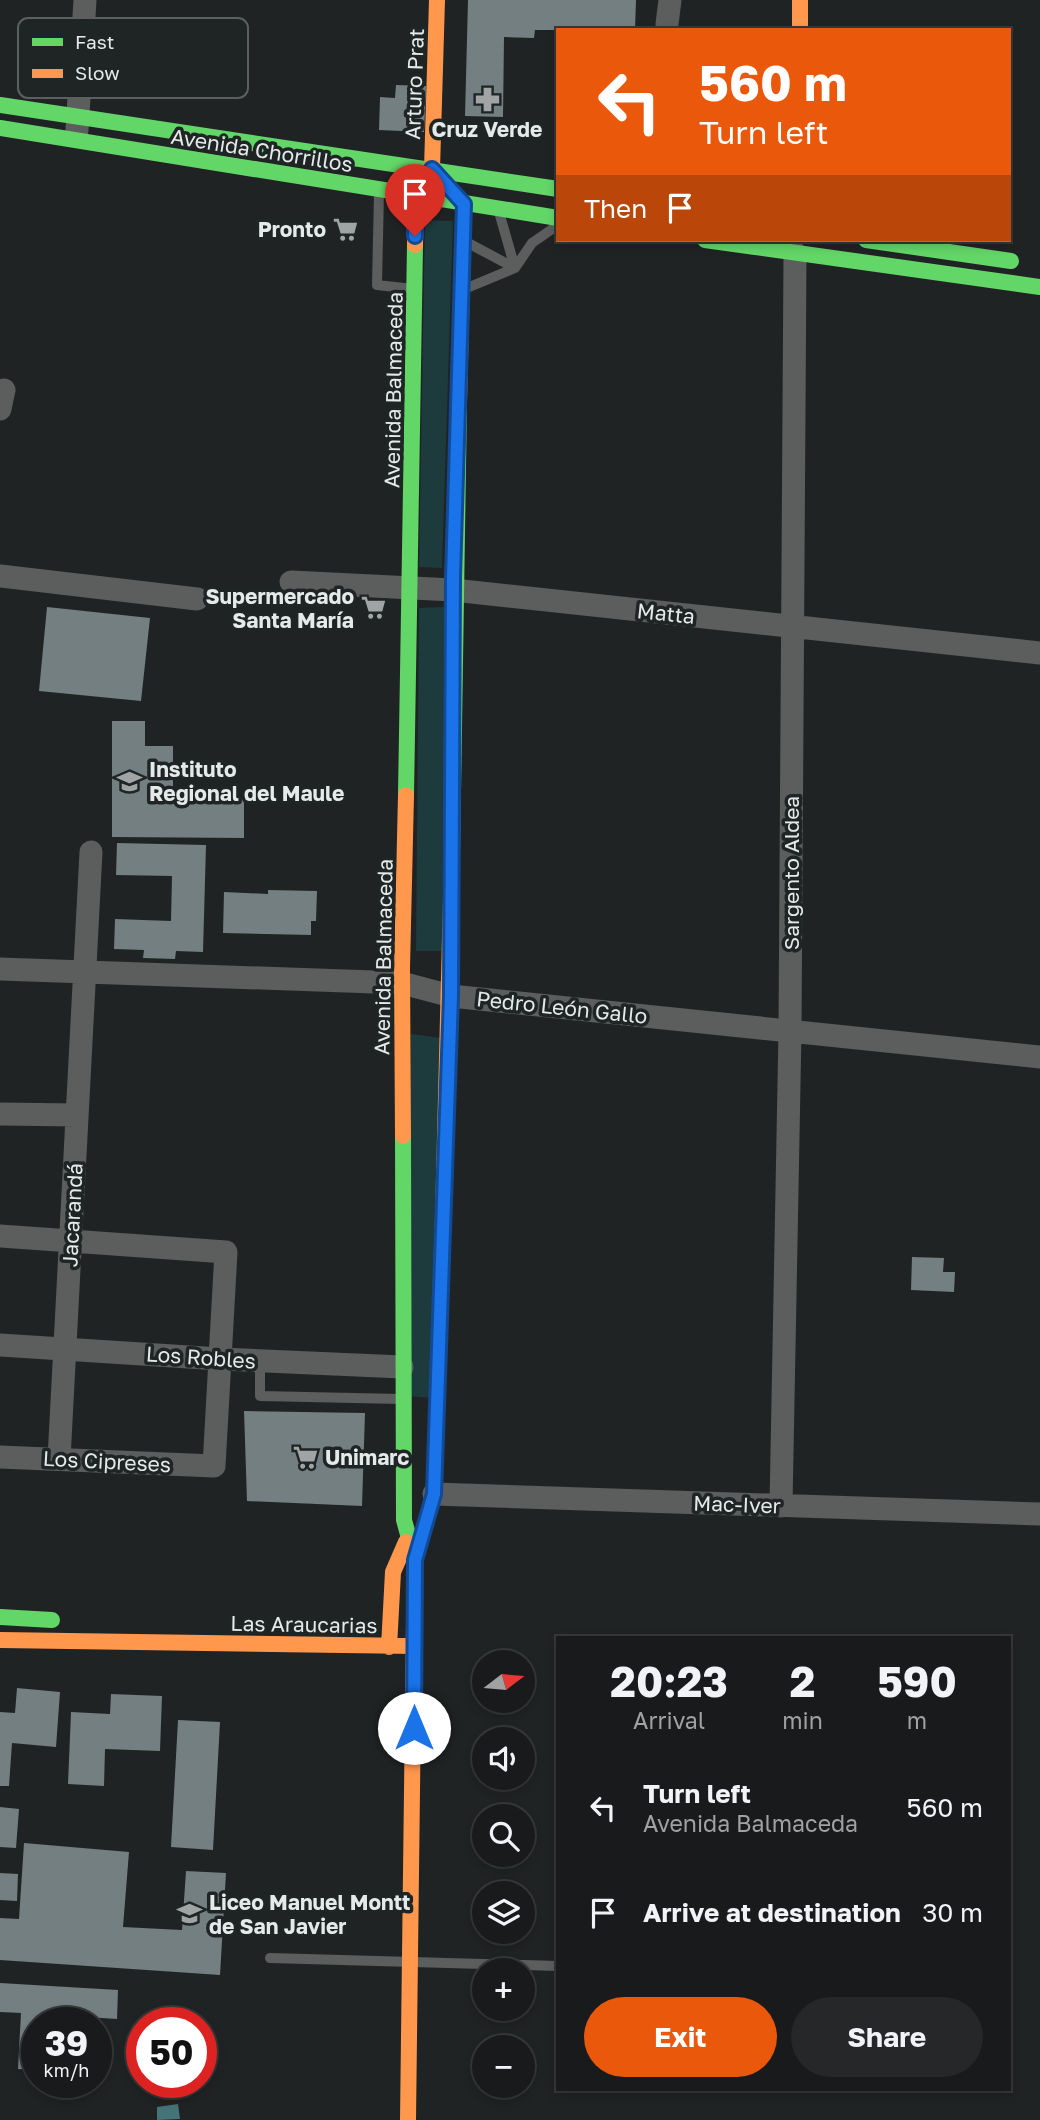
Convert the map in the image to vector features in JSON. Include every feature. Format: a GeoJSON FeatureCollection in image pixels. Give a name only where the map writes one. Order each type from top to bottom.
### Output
{"type":"FeatureCollection","features":[{"type":"Feature","properties":{"kind":"main road","name":"Arturo Prat"},"geometry":{"type":"LineString","coordinates":[[432,169],[438,0]]}},
{"type":"Feature","properties":{"kind":"main road"},"geometry":{"type":"LineString","coordinates":[[800,0],[800,28]]}},
{"type":"Feature","properties":{"kind":"main road","name":"Avenida Chorrillos"},"geometry":{"type":"LineString","coordinates":[[0,105],[78,130],[415,197],[556,218]]}},
{"type":"Feature","properties":{"kind":"main road","name":"Avenida Chorrillos"},"geometry":{"type":"LineString","coordinates":[[0,128],[78,130],[432,169],[556,189]]}},
{"type":"Feature","properties":{"kind":"main road"},"geometry":{"type":"LineString","coordinates":[[415,197],[432,169],[464,204]]}},
{"type":"Feature","properties":{"kind":"main road","name":"Avenida Balmaceda"},"geometry":{"type":"LineString","coordinates":[[415,197],[428,289],[412,587],[402,983],[404,1520],[415,1560]]}},
{"type":"Feature","properties":{"kind":"main road","name":"Avenida Balmaceda"},"geometry":{"type":"LineString","coordinates":[[408,2120],[415,1560],[434,1494],[451,996],[453,590],[464,204]]}},
{"type":"Feature","properties":{"kind":"main road"},"geometry":{"type":"LineString","coordinates":[[735,242],[795,246],[1040,287]]}},
{"type":"Feature","properties":{"kind":"main road"},"geometry":{"type":"LineString","coordinates":[[879,242],[1027,264]]}},
{"type":"Feature","properties":{"kind":"main road"},"geometry":{"type":"LineString","coordinates":[[428,289],[461,290]]}},
{"type":"Feature","properties":{"kind":"main road"},"geometry":{"type":"LineString","coordinates":[[389,1647],[393,1572],[408,1535]]}},
{"type":"Feature","properties":{"kind":"main road"},"geometry":{"type":"LineString","coordinates":[[0,1617],[66,1621]]}},
{"type":"Feature","properties":{"kind":"main road","name":"Las Araucarias"},"geometry":{"type":"LineString","coordinates":[[119,1623],[194,1644]]}},
{"type":"Feature","properties":{"kind":"main road","name":"Las Araucarias"},"geometry":{"type":"LineString","coordinates":[[0,1640],[414,1646]]}},
{"type":"Feature","properties":{"kind":"street"},"geometry":{"type":"LineString","coordinates":[[84,18],[85,0]]}},
{"type":"Feature","properties":{"kind":"street"},"geometry":{"type":"LineString","coordinates":[[667,24],[670,0]]}},
{"type":"Feature","properties":{"kind":"street"},"geometry":{"type":"LineString","coordinates":[[78,130],[80,98]]}},
{"type":"Feature","properties":{"kind":"street","name":"Sargento Aldea"},"geometry":{"type":"LineString","coordinates":[[781,1506],[790,1031],[795,246]]}},
{"type":"Feature","properties":{"kind":"street"},"geometry":{"type":"LineString","coordinates":[[0,576],[197,599]]}},
{"type":"Feature","properties":{"kind":"street","name":"Matta"},"geometry":{"type":"LineString","coordinates":[[291,582],[453,590],[1040,653]]}},
{"type":"Feature","properties":{"kind":"street","name":"Jacarandá"},"geometry":{"type":"LineString","coordinates":[[59,1459],[91,852]]}},
{"type":"Feature","properties":{"kind":"street","name":"Pedro León Gallo"},"geometry":{"type":"LineString","coordinates":[[0,969],[402,983],[451,996],[1040,1057]]}},
{"type":"Feature","properties":{"kind":"street"},"geometry":{"type":"LineString","coordinates":[[0,1114],[77,1115]]}},
{"type":"Feature","properties":{"kind":"street"},"geometry":{"type":"LineString","coordinates":[[0,1236],[226,1252],[220,1359]]}},
{"type":"Feature","properties":{"kind":"street","name":"Los Robles"},"geometry":{"type":"LineString","coordinates":[[0,1345],[402,1367]]}},
{"type":"Feature","properties":{"kind":"street","name":"Los Cipreses"},"geometry":{"type":"LineString","coordinates":[[0,1457],[214,1466],[220,1359]]}},
{"type":"Feature","properties":{"kind":"street","name":"Mac-Iver"},"geometry":{"type":"LineString","coordinates":[[434,1494],[1040,1514]]}},
{"type":"Feature","properties":{"kind":"lane"},"geometry":{"type":"LineString","coordinates":[[379,190],[377,285],[428,289]]}},
{"type":"Feature","properties":{"kind":"lane"},"geometry":{"type":"LineString","coordinates":[[498,209],[515,268]]}},
{"type":"Feature","properties":{"kind":"lane"},"geometry":{"type":"LineString","coordinates":[[461,290],[515,268],[532,243],[556,226]]}},
{"type":"Feature","properties":{"kind":"lane"},"geometry":{"type":"LineString","coordinates":[[463,241],[515,268]]}},
{"type":"Feature","properties":{"kind":"lane"},"geometry":{"type":"LineString","coordinates":[[260,1361],[260,1396],[402,1399]]}},
{"type":"Feature","properties":{"kind":"lane"},"geometry":{"type":"LineString","coordinates":[[270,1958],[556,1966]]}},
{"type":"Feature","properties":{"kind":"shaded area"},"geometry":{"type":"Polygon","coordinates":[[[425,220],[453,221],[442,568],[419,567],[425,220]]]}},
{"type":"Feature","properties":{"kind":"shaded area"},"geometry":{"type":"Polygon","coordinates":[[[444,607],[442,951],[416,951],[419,608],[444,607]]]}},
{"type":"Feature","properties":{"kind":"shaded area"},"geometry":{"type":"Polygon","coordinates":[[[411,1034],[441,1038],[431,1398],[408,1396],[411,1034]]]}},
{"type":"Feature","properties":{"kind":"shaded area"},"geometry":{"type":"Polygon","coordinates":[[[178,2104],[180,2119],[157,2120],[157,2107],[178,2104]]]}},
{"type":"Feature","properties":{"kind":"building"},"geometry":{"type":"Polygon","coordinates":[[[468,0],[636,0],[635,28],[556,28],[535,30],[534,38],[504,37],[503,117],[465,116],[468,0]]]}},
{"type":"Feature","properties":{"kind":"building"},"geometry":{"type":"Polygon","coordinates":[[[396,85],[426,86],[424,132],[379,130],[380,97],[395,98],[396,85]]]}},
{"type":"Feature","properties":{"kind":"building"},"geometry":{"type":"Polygon","coordinates":[[[47,607],[150,618],[141,701],[39,691],[47,607]]]}},
{"type":"Feature","properties":{"kind":"building"},"geometry":{"type":"Polygon","coordinates":[[[112,721],[145,721],[145,746],[173,746],[173,787],[150,787],[150,798],[244,798],[244,838],[112,837],[112,721]]]}},
{"type":"Feature","properties":{"kind":"building"},"geometry":{"type":"Polygon","coordinates":[[[117,843],[206,845],[203,952],[176,951],[175,959],[143,958],[144,950],[114,949],[115,919],[171,921],[172,876],[116,875],[117,843]]]}},
{"type":"Feature","properties":{"kind":"building"},"geometry":{"type":"Polygon","coordinates":[[[268,890],[317,891],[316,921],[311,921],[311,935],[223,933],[224,892],[268,894],[268,890]]]}},
{"type":"Feature","properties":{"kind":"building"},"geometry":{"type":"Polygon","coordinates":[[[912,1257],[944,1258],[943,1272],[955,1272],[954,1292],[911,1290],[912,1257]]]}},
{"type":"Feature","properties":{"kind":"building","name":"Unimarc"},"geometry":{"type":"Polygon","coordinates":[[[244,1411],[365,1413],[362,1506],[247,1501],[244,1411]]]}},
{"type":"Feature","properties":{"kind":"building"},"geometry":{"type":"Polygon","coordinates":[[[17,1688],[60,1692],[56,1747],[12,1743],[9,1786],[0,1786],[0,1712],[15,1713],[17,1688]]]}},
{"type":"Feature","properties":{"kind":"building"},"geometry":{"type":"Polygon","coordinates":[[[111,1694],[162,1696],[160,1751],[105,1749],[104,1786],[68,1784],[71,1712],[110,1714],[111,1694]]]}},
{"type":"Feature","properties":{"kind":"building"},"geometry":{"type":"Polygon","coordinates":[[[178,1720],[220,1722],[213,1850],[171,1847],[178,1720]]]}},
{"type":"Feature","properties":{"kind":"building"},"geometry":{"type":"Polygon","coordinates":[[[0,1807],[19,1809],[16,1848],[0,1847],[0,1807]]]}},
{"type":"Feature","properties":{"kind":"building"},"geometry":{"type":"Polygon","coordinates":[[[24,1843],[129,1852],[123,1927],[182,1930],[186,1871],[226,1873],[220,1975],[0,1960],[0,1918],[19,1919],[24,1843]]]}},
{"type":"Feature","properties":{"kind":"building"},"geometry":{"type":"Polygon","coordinates":[[[0,1873],[18,1874],[17,1901],[0,1900],[0,1873]]]}},
{"type":"Feature","properties":{"kind":"building"},"geometry":{"type":"Polygon","coordinates":[[[0,1983],[118,1990],[117,2019],[112,2019],[112,2007],[21,2007],[21,2013],[0,2012],[0,1983]]]}},
{"type":"Feature","properties":{"kind":"building"},"geometry":{"type":"Polygon","coordinates":[[[21,2013],[21,2069],[18,2069],[21,2013]]]}},
{"type":"Feature","properties":{"kind":"traffic: fast"},"geometry":{"type":"LineString","coordinates":[[0,105],[556,189]]}},
{"type":"Feature","properties":{"kind":"traffic: fast"},"geometry":{"type":"LineString","coordinates":[[0,128],[556,218]]}},
{"type":"Feature","properties":{"kind":"traffic: fast"},"geometry":{"type":"LineString","coordinates":[[719,242],[1040,287]]}},
{"type":"Feature","properties":{"kind":"traffic: fast"},"geometry":{"type":"LineString","coordinates":[[880,242],[1011,261]]}},
{"type":"Feature","properties":{"kind":"traffic: fast"},"geometry":{"type":"LineString","coordinates":[[406,795],[415,245]]}},
{"type":"Feature","properties":{"kind":"traffic: fast"},"geometry":{"type":"LineString","coordinates":[[452,857],[459,402]]}},
{"type":"Feature","properties":{"kind":"traffic: fast"},"geometry":{"type":"LineString","coordinates":[[403,1136],[404,1520],[415,1560],[414,1625]]}},
{"type":"Feature","properties":{"kind":"traffic: fast"},"geometry":{"type":"LineString","coordinates":[[415,1560],[434,1494],[443,1217]]}},
{"type":"Feature","properties":{"kind":"traffic: fast"},"geometry":{"type":"LineString","coordinates":[[0,1617],[52,1620]]}},
{"type":"Feature","properties":{"kind":"traffic: slow"},"geometry":{"type":"LineString","coordinates":[[415,245],[416,196],[432,169],[437,0]]}},
{"type":"Feature","properties":{"kind":"traffic: slow"},"geometry":{"type":"LineString","coordinates":[[800,0],[800,28]]}},
{"type":"Feature","properties":{"kind":"traffic: slow"},"geometry":{"type":"LineString","coordinates":[[432,169],[464,204],[459,402]]}},
{"type":"Feature","properties":{"kind":"traffic: slow"},"geometry":{"type":"LineString","coordinates":[[403,1136],[402,968],[406,795]]}},
{"type":"Feature","properties":{"kind":"traffic: slow"},"geometry":{"type":"LineString","coordinates":[[443,1217],[452,857]]}},
{"type":"Feature","properties":{"kind":"traffic: slow"},"geometry":{"type":"LineString","coordinates":[[389,1647],[393,1572],[406,1542]]}},
{"type":"Feature","properties":{"kind":"traffic: slow"},"geometry":{"type":"LineString","coordinates":[[408,2120],[414,1625]]}},
{"type":"Feature","properties":{"kind":"traffic: slow"},"geometry":{"type":"LineString","coordinates":[[0,1640],[414,1646]]}},
{"type":"Feature","properties":{"kind":"place","name":"Cruz Verde"},"geometry":{"type":"Point","coordinates":[487,100]}},
{"type":"Feature","properties":{"kind":"place","name":"Pronto"},"geometry":{"type":"Point","coordinates":[346,229]}},
{"type":"Feature","properties":{"kind":"place","name":"Supermercado Santa María"},"geometry":{"type":"Point","coordinates":[374,608]}},
{"type":"Feature","properties":{"kind":"place","name":"Instituto Regional del Maule"},"geometry":{"type":"Point","coordinates":[129,781]}},
{"type":"Feature","properties":{"kind":"place","name":"Unimarc"},"geometry":{"type":"Point","coordinates":[305,1457]}},
{"type":"Feature","properties":{"kind":"place","name":"Liceo Manuel Montt de San Javier"},"geometry":{"type":"Point","coordinates":[189,1914]}},
{"type":"Feature","properties":{"kind":"route"},"geometry":{"type":"LineString","coordinates":[[414,1728],[415,1560],[434,1494],[451,996],[453,577],[464,204],[432,169],[415,197],[415,236]]}}]}
